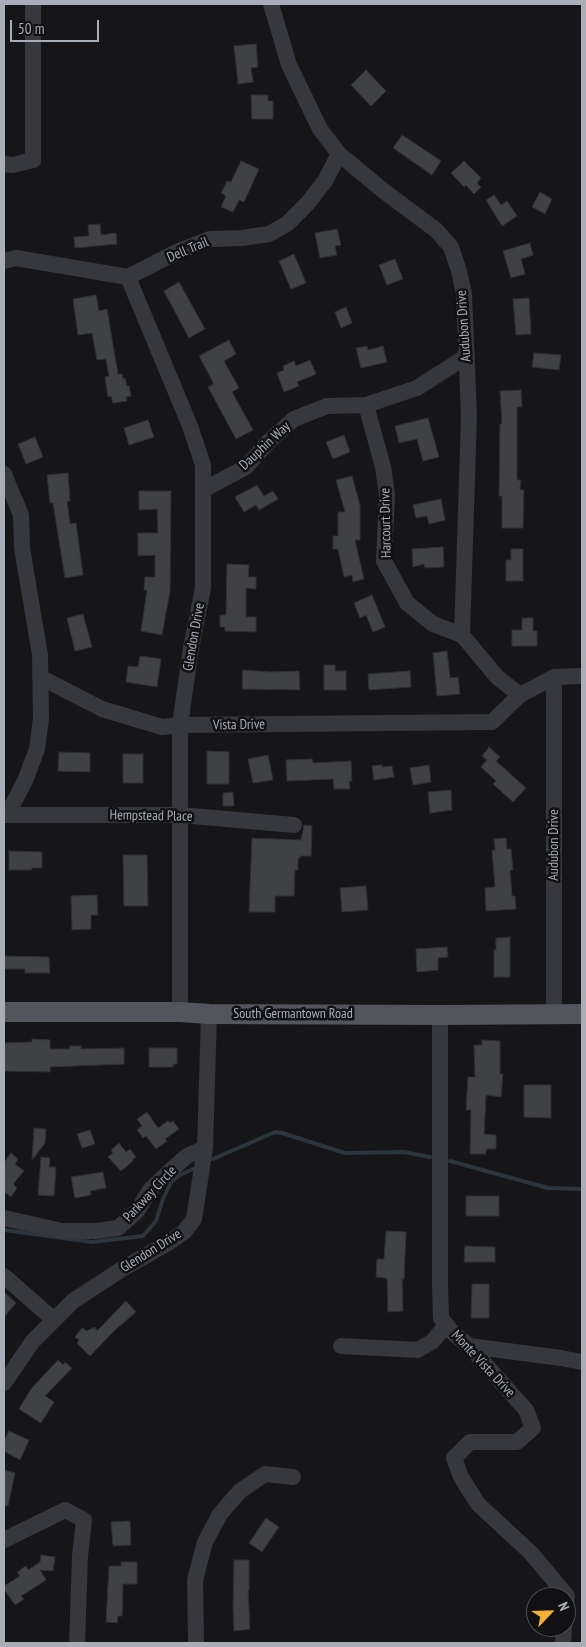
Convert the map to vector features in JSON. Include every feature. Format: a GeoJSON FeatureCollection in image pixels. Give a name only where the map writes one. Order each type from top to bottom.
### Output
{"type":"FeatureCollection","features":[{"type":"Feature","properties":{"kind":"main road","name":"South Germantown Road"},"geometry":{"type":"LineString","coordinates":[[4,1012],[582,1014]]}},
{"type":"Feature","properties":{"kind":"street"},"geometry":{"type":"LineString","coordinates":[[4,164],[13,165],[33,160],[33,4]]}},
{"type":"Feature","properties":{"kind":"street","name":"Audubon Drive"},"geometry":{"type":"LineString","coordinates":[[271,4],[289,66],[320,128],[339,154],[385,192],[436,230],[451,247],[459,271],[464,294],[470,416],[462,634]]}},
{"type":"Feature","properties":{"kind":"street","name":"Dell Trail"},"geometry":{"type":"LineString","coordinates":[[128,277],[210,239],[242,238],[268,234],[287,224],[307,204],[325,180],[339,154]]}},
{"type":"Feature","properties":{"kind":"street"},"geometry":{"type":"LineString","coordinates":[[4,261],[16,258],[128,277]]}},
{"type":"Feature","properties":{"kind":"street","name":"Glendon Drive"},"geometry":{"type":"LineString","coordinates":[[128,277],[190,426],[203,465],[203,588],[191,648],[180,725],[180,1012]]}},
{"type":"Feature","properties":{"kind":"street","name":"Dauphin Way"},"geometry":{"type":"LineString","coordinates":[[203,490],[246,467],[268,442],[294,419],[327,406],[366,404],[417,388],[466,356]]}},
{"type":"Feature","properties":{"kind":"street","name":"Harcourt Drive"},"geometry":{"type":"LineString","coordinates":[[366,404],[383,467],[387,495],[384,560],[406,603],[432,624],[462,634]]}},
{"type":"Feature","properties":{"kind":"street"},"geometry":{"type":"LineString","coordinates":[[4,474],[21,515],[22,548],[40,655],[41,718],[37,750],[25,781],[5,815]]}},
{"type":"Feature","properties":{"kind":"street"},"geometry":{"type":"LineString","coordinates":[[462,634],[497,677],[520,695]]}},
{"type":"Feature","properties":{"kind":"street","name":"Vista Drive"},"geometry":{"type":"LineString","coordinates":[[40,677],[102,709],[162,728],[180,725],[492,722],[520,695],[554,677],[582,676]]}},
{"type":"Feature","properties":{"kind":"street","name":"Audubon Drive"},"geometry":{"type":"LineString","coordinates":[[554,677],[554,1013]]}},
{"type":"Feature","properties":{"kind":"street","name":"Hempstead Place"},"geometry":{"type":"LineString","coordinates":[[5,815],[181,815],[294,825]]}},
{"type":"Feature","properties":{"kind":"street","name":"Glendon Drive"},"geometry":{"type":"LineString","coordinates":[[4,1383],[33,1341],[73,1301],[122,1269],[168,1244],[184,1232],[194,1219],[206,1148],[209,1014]]}},
{"type":"Feature","properties":{"kind":"street","name":"Monte Vista Drive"},"geometry":{"type":"LineString","coordinates":[[440,1015],[441,1318],[452,1332],[469,1346],[526,1410],[533,1428],[516,1442],[470,1442],[454,1458],[460,1477],[478,1504],[531,1553],[559,1587]]}},
{"type":"Feature","properties":{"kind":"street","name":"Parkway Circle"},"geometry":{"type":"LineString","coordinates":[[4,1218],[62,1231],[96,1231],[118,1228],[137,1211],[151,1189],[171,1170],[188,1156],[206,1148]]}},
{"type":"Feature","properties":{"kind":"street"},"geometry":{"type":"LineString","coordinates":[[4,1276],[54,1320]]}},
{"type":"Feature","properties":{"kind":"street"},"geometry":{"type":"LineString","coordinates":[[341,1346],[418,1350],[433,1341],[446,1324]]}},
{"type":"Feature","properties":{"kind":"street"},"geometry":{"type":"LineString","coordinates":[[469,1346],[582,1362]]}},
{"type":"Feature","properties":{"kind":"street"},"geometry":{"type":"LineString","coordinates":[[196,1643],[195,1580],[205,1542],[220,1514],[240,1491],[265,1474],[293,1477]]}},
{"type":"Feature","properties":{"kind":"street"},"geometry":{"type":"LineString","coordinates":[[4,1540],[65,1510],[84,1520],[80,1556],[77,1643]]}},
{"type":"Feature","properties":{"kind":"building"},"geometry":{"type":"Polygon","coordinates":[[[256,44],[258,67],[251,68],[253,82],[238,84],[234,46],[256,44]]]}},
{"type":"Feature","properties":{"kind":"building"},"geometry":{"type":"Polygon","coordinates":[[[366,70],[386,91],[371,106],[351,85],[366,70]]]}},
{"type":"Feature","properties":{"kind":"building"},"geometry":{"type":"Polygon","coordinates":[[[251,95],[268,95],[268,101],[273,101],[273,119],[252,119],[251,95]]]}},
{"type":"Feature","properties":{"kind":"building"},"geometry":{"type":"Polygon","coordinates":[[[402,135],[441,161],[432,175],[393,148],[402,135]]]}},
{"type":"Feature","properties":{"kind":"building"},"geometry":{"type":"Polygon","coordinates":[[[241,161],[259,169],[244,202],[239,200],[233,212],[221,207],[226,196],[221,193],[227,181],[231,182],[241,161]]]}},
{"type":"Feature","properties":{"kind":"building"},"geometry":{"type":"Polygon","coordinates":[[[464,161],[481,178],[477,183],[481,187],[474,194],[466,185],[464,187],[451,173],[464,161]]]}},
{"type":"Feature","properties":{"kind":"building"},"geometry":{"type":"Polygon","coordinates":[[[540,192],[552,199],[545,214],[532,207],[540,192]]]}},
{"type":"Feature","properties":{"kind":"building"},"geometry":{"type":"Polygon","coordinates":[[[494,195],[501,205],[507,201],[517,216],[502,226],[486,200],[494,195]]]}},
{"type":"Feature","properties":{"kind":"building"},"geometry":{"type":"Polygon","coordinates":[[[100,224],[101,235],[116,233],[117,244],[75,248],[74,237],[89,236],[88,225],[100,224]]]}},
{"type":"Feature","properties":{"kind":"building"},"geometry":{"type":"Polygon","coordinates":[[[337,229],[341,245],[335,246],[337,255],[320,258],[315,233],[337,229]]]}},
{"type":"Feature","properties":{"kind":"building"},"geometry":{"type":"Polygon","coordinates":[[[530,243],[533,255],[521,259],[525,274],[511,278],[503,251],[530,243]]]}},
{"type":"Feature","properties":{"kind":"building"},"geometry":{"type":"Polygon","coordinates":[[[294,254],[306,283],[291,289],[279,261],[294,254]]]}},
{"type":"Feature","properties":{"kind":"building"},"geometry":{"type":"Polygon","coordinates":[[[395,259],[403,279],[387,285],[379,265],[395,259]]]}},
{"type":"Feature","properties":{"kind":"building"},"geometry":{"type":"Polygon","coordinates":[[[179,282],[205,329],[189,338],[164,291],[179,282]]]}},
{"type":"Feature","properties":{"kind":"building"},"geometry":{"type":"Polygon","coordinates":[[[96,295],[99,311],[107,309],[118,374],[122,374],[127,386],[129,386],[131,396],[126,397],[127,401],[113,403],[111,396],[108,397],[105,377],[109,376],[106,359],[97,360],[92,333],[78,335],[73,299],[96,295]]]}},
{"type":"Feature","properties":{"kind":"building"},"geometry":{"type":"Polygon","coordinates":[[[529,298],[531,334],[516,335],[513,299],[529,298]]]}},
{"type":"Feature","properties":{"kind":"building"},"geometry":{"type":"Polygon","coordinates":[[[346,307],[352,323],[341,328],[335,312],[346,307]]]}},
{"type":"Feature","properties":{"kind":"building"},"geometry":{"type":"Polygon","coordinates":[[[229,340],[236,354],[224,361],[239,388],[232,392],[253,430],[236,439],[208,387],[214,384],[199,356],[229,340]]]}},
{"type":"Feature","properties":{"kind":"building"},"geometry":{"type":"Polygon","coordinates":[[[367,346],[368,350],[383,346],[387,362],[361,368],[356,348],[367,346]]]}},
{"type":"Feature","properties":{"kind":"building"},"geometry":{"type":"Polygon","coordinates":[[[534,353],[561,355],[559,370],[532,367],[534,353]]]}},
{"type":"Feature","properties":{"kind":"building"},"geometry":{"type":"Polygon","coordinates":[[[310,360],[316,374],[297,382],[299,386],[284,392],[277,373],[284,370],[283,366],[294,361],[296,366],[310,360]]]}},
{"type":"Feature","properties":{"kind":"building"},"geometry":{"type":"Polygon","coordinates":[[[521,390],[522,407],[517,407],[517,480],[521,480],[520,490],[524,490],[523,528],[502,528],[502,496],[499,496],[500,424],[502,424],[500,391],[521,390]]]}},
{"type":"Feature","properties":{"kind":"building"},"geometry":{"type":"Polygon","coordinates":[[[428,418],[439,457],[423,461],[417,439],[399,443],[395,426],[428,418]]]}},
{"type":"Feature","properties":{"kind":"building"},"geometry":{"type":"Polygon","coordinates":[[[148,420],[154,437],[129,445],[124,428],[148,420]]]}},
{"type":"Feature","properties":{"kind":"building"},"geometry":{"type":"Polygon","coordinates":[[[344,435],[350,452],[333,459],[326,442],[344,435]]]}},
{"type":"Feature","properties":{"kind":"building"},"geometry":{"type":"Polygon","coordinates":[[[35,437],[43,457],[26,464],[18,444],[35,437]]]}},
{"type":"Feature","properties":{"kind":"building"},"geometry":{"type":"Polygon","coordinates":[[[68,473],[70,501],[67,501],[70,524],[76,523],[83,575],[65,578],[53,503],[50,503],[47,475],[68,473]]]}},
{"type":"Feature","properties":{"kind":"building"},"geometry":{"type":"Polygon","coordinates":[[[352,476],[360,505],[360,540],[355,540],[364,579],[353,582],[352,575],[344,577],[338,549],[333,549],[333,536],[338,536],[338,512],[345,512],[336,480],[352,476]]]}},
{"type":"Feature","properties":{"kind":"building"},"geometry":{"type":"Polygon","coordinates":[[[257,485],[264,496],[273,491],[278,499],[259,510],[256,505],[244,512],[235,497],[257,485]]]}},
{"type":"Feature","properties":{"kind":"building"},"geometry":{"type":"Polygon","coordinates":[[[139,491],[171,491],[170,591],[162,635],[141,631],[147,590],[144,590],[145,577],[155,577],[155,555],[138,556],[138,533],[158,533],[157,509],[139,510],[139,491]]]}},
{"type":"Feature","properties":{"kind":"building"},"geometry":{"type":"Polygon","coordinates":[[[441,499],[445,520],[429,524],[427,516],[416,518],[413,505],[441,499]]]}},
{"type":"Feature","properties":{"kind":"building"},"geometry":{"type":"Polygon","coordinates":[[[443,547],[444,567],[425,568],[424,564],[413,567],[412,549],[443,547]]]}},
{"type":"Feature","properties":{"kind":"building"},"geometry":{"type":"Polygon","coordinates":[[[511,549],[523,549],[523,581],[506,581],[506,560],[511,560],[511,549]]]}},
{"type":"Feature","properties":{"kind":"building"},"geometry":{"type":"Polygon","coordinates":[[[227,564],[249,565],[248,577],[256,577],[256,589],[246,588],[246,617],[256,617],[256,632],[225,631],[225,627],[220,627],[220,615],[226,615],[227,564]]]}},
{"type":"Feature","properties":{"kind":"building"},"geometry":{"type":"Polygon","coordinates":[[[372,595],[385,627],[373,632],[366,615],[360,618],[354,603],[372,595]]]}},
{"type":"Feature","properties":{"kind":"building"},"geometry":{"type":"Polygon","coordinates":[[[83,614],[92,647],[75,651],[67,618],[83,614]]]}},
{"type":"Feature","properties":{"kind":"building"},"geometry":{"type":"Polygon","coordinates":[[[522,618],[533,618],[533,631],[537,631],[537,646],[512,646],[512,630],[522,630],[522,618]]]}},
{"type":"Feature","properties":{"kind":"building"},"geometry":{"type":"Polygon","coordinates":[[[447,651],[450,678],[458,677],[460,694],[437,696],[433,653],[447,651]]]}},
{"type":"Feature","properties":{"kind":"building"},"geometry":{"type":"Polygon","coordinates":[[[140,656],[161,659],[157,687],[126,682],[128,666],[138,667],[140,656]]]}},
{"type":"Feature","properties":{"kind":"building"},"geometry":{"type":"Polygon","coordinates":[[[324,665],[335,665],[335,671],[346,671],[346,690],[324,690],[324,665]]]}},
{"type":"Feature","properties":{"kind":"building"},"geometry":{"type":"Polygon","coordinates":[[[243,670],[299,671],[300,690],[242,689],[243,670]]]}},
{"type":"Feature","properties":{"kind":"building"},"geometry":{"type":"Polygon","coordinates":[[[410,671],[411,687],[369,690],[368,674],[410,671]]]}},
{"type":"Feature","properties":{"kind":"building"},"geometry":{"type":"Polygon","coordinates":[[[489,747],[500,757],[496,761],[526,788],[513,802],[493,784],[496,781],[481,767],[487,760],[482,756],[489,747]]]}},
{"type":"Feature","properties":{"kind":"building"},"geometry":{"type":"Polygon","coordinates":[[[207,751],[229,752],[229,784],[207,784],[207,751]]]}},
{"type":"Feature","properties":{"kind":"building"},"geometry":{"type":"Polygon","coordinates":[[[59,752],[90,753],[90,772],[58,771],[59,752]]]}},
{"type":"Feature","properties":{"kind":"building"},"geometry":{"type":"Polygon","coordinates":[[[123,754],[143,754],[143,783],[123,783],[123,754]]]}},
{"type":"Feature","properties":{"kind":"building"},"geometry":{"type":"Polygon","coordinates":[[[268,755],[273,780],[253,783],[248,759],[268,755]]]}},
{"type":"Feature","properties":{"kind":"building"},"geometry":{"type":"Polygon","coordinates":[[[312,759],[313,763],[351,761],[352,781],[349,781],[350,789],[334,789],[333,779],[287,781],[286,760],[312,759]]]}},
{"type":"Feature","properties":{"kind":"building"},"geometry":{"type":"Polygon","coordinates":[[[382,765],[382,767],[392,766],[394,777],[374,780],[372,766],[382,765]]]}},
{"type":"Feature","properties":{"kind":"building"},"geometry":{"type":"Polygon","coordinates":[[[429,765],[431,782],[413,785],[410,768],[429,765]]]}},
{"type":"Feature","properties":{"kind":"building"},"geometry":{"type":"Polygon","coordinates":[[[451,790],[452,810],[430,813],[428,792],[451,790]]]}},
{"type":"Feature","properties":{"kind":"building"},"geometry":{"type":"Polygon","coordinates":[[[233,792],[234,806],[223,806],[223,793],[233,792]]]}},
{"type":"Feature","properties":{"kind":"building"},"geometry":{"type":"Polygon","coordinates":[[[304,825],[312,826],[311,856],[300,856],[298,858],[298,870],[295,870],[294,896],[275,896],[275,912],[249,912],[252,838],[301,840],[304,825]]]}},
{"type":"Feature","properties":{"kind":"building"},"geometry":{"type":"Polygon","coordinates":[[[506,838],[507,849],[511,849],[513,870],[510,870],[512,896],[515,896],[516,909],[486,911],[485,888],[495,887],[492,850],[495,850],[494,839],[506,838]]]}},
{"type":"Feature","properties":{"kind":"building"},"geometry":{"type":"Polygon","coordinates":[[[9,851],[42,852],[42,868],[9,870],[9,851]]]}},
{"type":"Feature","properties":{"kind":"building"},"geometry":{"type":"Polygon","coordinates":[[[123,855],[147,855],[148,906],[124,906],[123,855]]]}},
{"type":"Feature","properties":{"kind":"building"},"geometry":{"type":"Polygon","coordinates":[[[366,886],[368,910],[342,912],[340,888],[366,886]]]}},
{"type":"Feature","properties":{"kind":"building"},"geometry":{"type":"Polygon","coordinates":[[[97,895],[98,915],[91,915],[91,929],[72,930],[71,896],[97,895]]]}},
{"type":"Feature","properties":{"kind":"building"},"geometry":{"type":"Polygon","coordinates":[[[510,937],[510,977],[494,977],[496,938],[510,937]]]}},
{"type":"Feature","properties":{"kind":"building"},"geometry":{"type":"Polygon","coordinates":[[[447,947],[448,957],[438,958],[438,970],[417,972],[416,949],[447,947]]]}},
{"type":"Feature","properties":{"kind":"building"},"geometry":{"type":"Polygon","coordinates":[[[4,956],[49,957],[50,973],[25,973],[25,969],[4,969],[4,956]]]}},
{"type":"Feature","properties":{"kind":"building"},"geometry":{"type":"Polygon","coordinates":[[[32,1039],[50,1040],[50,1049],[70,1049],[70,1046],[81,1046],[81,1049],[124,1048],[124,1064],[50,1067],[50,1072],[4,1071],[4,1043],[32,1042],[32,1039]]]}},
{"type":"Feature","properties":{"kind":"building"},"geometry":{"type":"Polygon","coordinates":[[[482,1040],[500,1041],[500,1074],[503,1074],[501,1097],[486,1095],[484,1134],[496,1135],[496,1149],[486,1149],[486,1154],[470,1154],[471,1110],[466,1110],[468,1077],[475,1077],[474,1045],[482,1045],[482,1040]]]}},
{"type":"Feature","properties":{"kind":"building"},"geometry":{"type":"Polygon","coordinates":[[[149,1048],[177,1048],[177,1064],[173,1064],[173,1067],[149,1067],[149,1048]]]}},
{"type":"Feature","properties":{"kind":"building"},"geometry":{"type":"Polygon","coordinates":[[[524,1085],[551,1085],[551,1118],[524,1117],[524,1085]]]}},
{"type":"Feature","properties":{"kind":"building"},"geometry":{"type":"Polygon","coordinates":[[[147,1112],[158,1128],[168,1121],[170,1123],[173,1121],[179,1129],[165,1139],[167,1141],[156,1149],[146,1136],[143,1138],[137,1130],[142,1126],[137,1119],[147,1112]]]}},
{"type":"Feature","properties":{"kind":"building"},"geometry":{"type":"Polygon","coordinates":[[[34,1128],[46,1129],[45,1143],[32,1160],[34,1128]]]}},
{"type":"Feature","properties":{"kind":"building"},"geometry":{"type":"Polygon","coordinates":[[[90,1130],[95,1144],[82,1148],[77,1134],[90,1130]]]}},
{"type":"Feature","properties":{"kind":"building"},"geometry":{"type":"Polygon","coordinates":[[[119,1143],[126,1152],[130,1149],[136,1157],[121,1171],[108,1157],[113,1153],[111,1150],[119,1143]]]}},
{"type":"Feature","properties":{"kind":"building"},"geometry":{"type":"Polygon","coordinates":[[[11,1153],[18,1159],[15,1164],[24,1171],[13,1184],[17,1188],[11,1197],[6,1193],[4,1197],[4,1163],[11,1153]]]}},
{"type":"Feature","properties":{"kind":"building"},"geometry":{"type":"Polygon","coordinates":[[[41,1157],[50,1158],[49,1167],[56,1167],[54,1196],[38,1195],[41,1157]]]}},
{"type":"Feature","properties":{"kind":"building"},"geometry":{"type":"Polygon","coordinates":[[[103,1172],[106,1188],[90,1191],[91,1195],[75,1198],[71,1177],[103,1172]]]}},
{"type":"Feature","properties":{"kind":"building"},"geometry":{"type":"Polygon","coordinates":[[[466,1196],[499,1196],[499,1216],[466,1216],[466,1196]]]}},
{"type":"Feature","properties":{"kind":"building"},"geometry":{"type":"Polygon","coordinates":[[[386,1231],[406,1232],[404,1279],[402,1279],[403,1311],[388,1312],[387,1278],[376,1277],[377,1259],[384,1259],[386,1231]]]}},
{"type":"Feature","properties":{"kind":"building"},"geometry":{"type":"Polygon","coordinates":[[[465,1246],[495,1247],[495,1262],[464,1262],[465,1246]]]}},
{"type":"Feature","properties":{"kind":"building"},"geometry":{"type":"Polygon","coordinates":[[[472,1284],[489,1284],[489,1318],[471,1318],[472,1284]]]}},
{"type":"Feature","properties":{"kind":"building"},"geometry":{"type":"Polygon","coordinates":[[[4,1292],[16,1303],[4,1317],[4,1292]]]}},
{"type":"Feature","properties":{"kind":"building"},"geometry":{"type":"Polygon","coordinates":[[[126,1301],[136,1312],[115,1330],[90,1356],[77,1343],[79,1340],[75,1337],[82,1328],[87,1331],[95,1327],[97,1331],[126,1301]]]}},
{"type":"Feature","properties":{"kind":"building"},"geometry":{"type":"Polygon","coordinates":[[[58,1360],[63,1365],[65,1362],[72,1368],[45,1396],[54,1402],[41,1423],[19,1409],[31,1389],[58,1360]]]}},
{"type":"Feature","properties":{"kind":"building"},"geometry":{"type":"Polygon","coordinates":[[[9,1431],[29,1440],[20,1460],[4,1451],[4,1441],[9,1431]]]}},
{"type":"Feature","properties":{"kind":"building"},"geometry":{"type":"Polygon","coordinates":[[[4,1470],[15,1473],[8,1506],[4,1506],[4,1470]]]}},
{"type":"Feature","properties":{"kind":"building"},"geometry":{"type":"Polygon","coordinates":[[[266,1518],[279,1527],[262,1552],[249,1543],[266,1518]]]}},
{"type":"Feature","properties":{"kind":"building"},"geometry":{"type":"Polygon","coordinates":[[[130,1521],[131,1545],[113,1546],[111,1522],[130,1521]]]}},
{"type":"Feature","properties":{"kind":"building"},"geometry":{"type":"Polygon","coordinates":[[[41,1555],[55,1557],[53,1571],[40,1570],[46,1580],[21,1596],[24,1599],[15,1605],[4,1589],[4,1586],[20,1576],[17,1572],[26,1566],[28,1570],[40,1562],[41,1555]]]}},
{"type":"Feature","properties":{"kind":"building"},"geometry":{"type":"Polygon","coordinates":[[[234,1560],[249,1560],[250,1629],[234,1631],[233,1608],[234,1560]]]}},
{"type":"Feature","properties":{"kind":"building"},"geometry":{"type":"Polygon","coordinates":[[[121,1562],[137,1562],[137,1584],[123,1584],[122,1616],[118,1616],[117,1623],[106,1622],[109,1566],[121,1566],[121,1562]]]}},
{"type":"Feature","properties":{"kind":"waterway"},"geometry":{"type":"LineString","coordinates":[[213,1159],[275,1132],[345,1153],[404,1152],[430,1157]]}},
{"type":"Feature","properties":{"kind":"waterway"},"geometry":{"type":"LineString","coordinates":[[450,1161],[548,1188],[582,1189]]}},
{"type":"Feature","properties":{"kind":"waterway"},"geometry":{"type":"LineString","coordinates":[[4,1230],[92,1242],[143,1236],[156,1221],[171,1182],[193,1169]]}}]}
